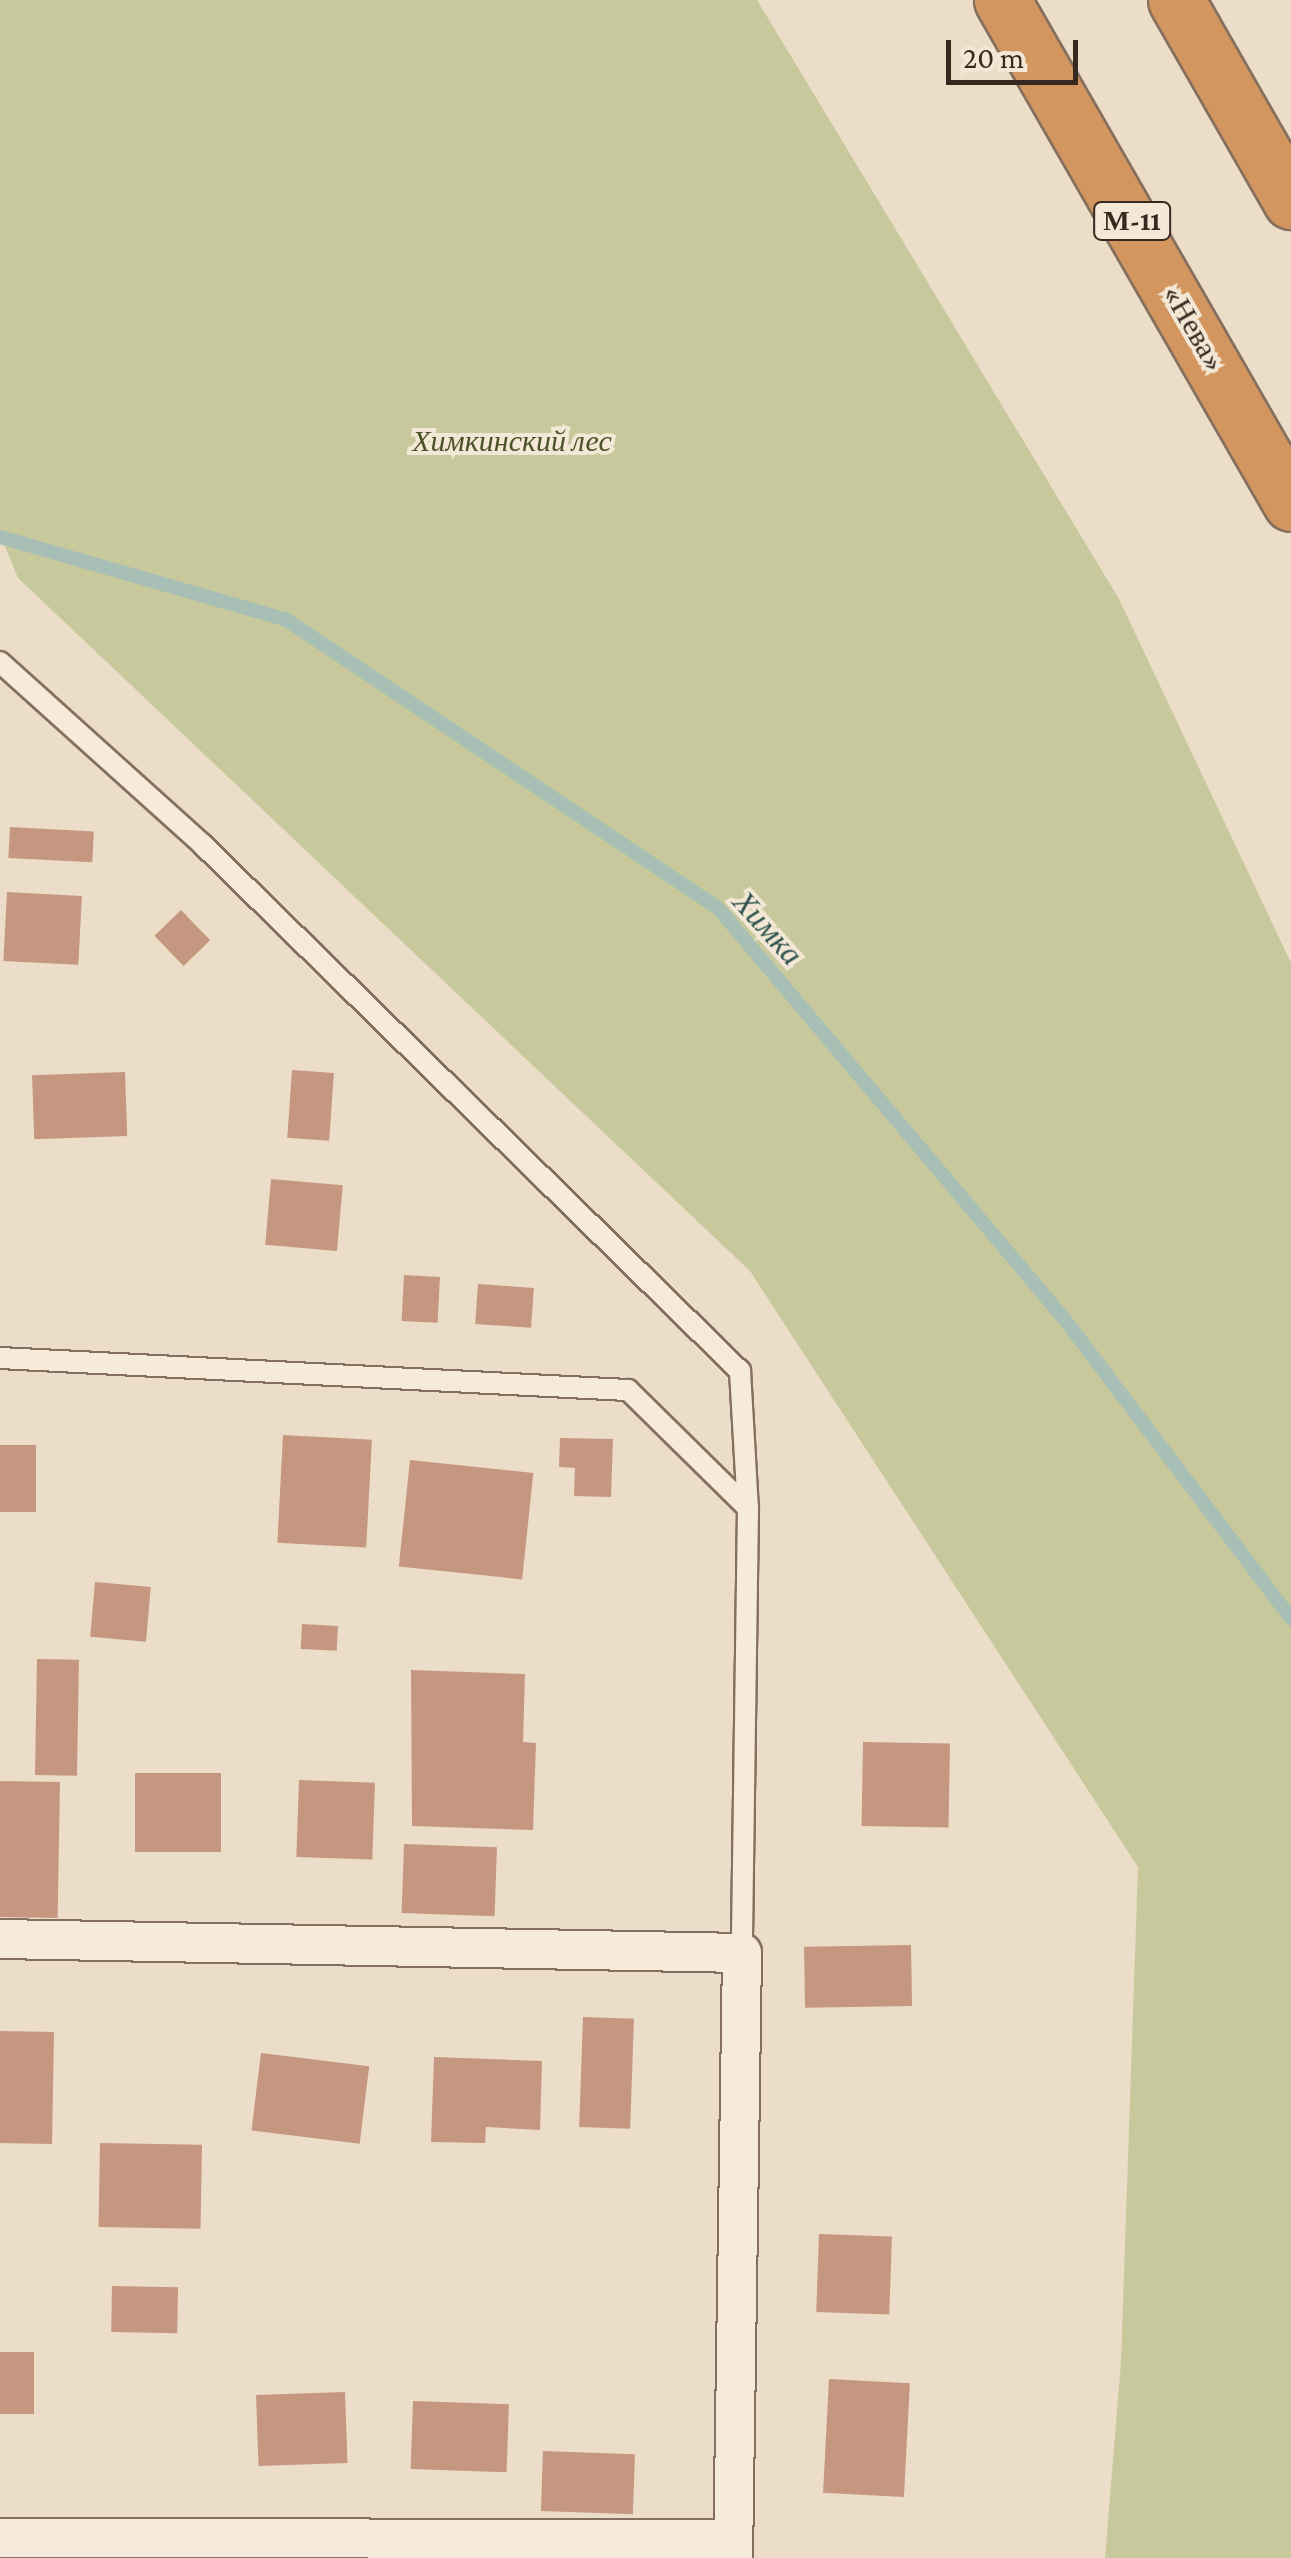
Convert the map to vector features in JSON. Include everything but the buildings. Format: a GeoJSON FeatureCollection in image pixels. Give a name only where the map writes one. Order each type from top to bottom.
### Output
{"type":"FeatureCollection","features":[{"type":"Feature","properties":{"kind":"highway","name":"«Нева»"},"geometry":{"type":"LineString","coordinates":[[1002,0],[1291,503]]}},
{"type":"Feature","properties":{"kind":"highway"},"geometry":{"type":"LineString","coordinates":[[1176,0],[1291,201]]}},
{"type":"Feature","properties":{"kind":"street"},"geometry":{"type":"LineString","coordinates":[[0,1939],[742,1953],[733,2548],[0,2538]]}},
{"type":"Feature","properties":{"kind":"lane"},"geometry":{"type":"LineString","coordinates":[[0,662],[203,846],[740,1371],[748,1508],[742,1953]]}},
{"type":"Feature","properties":{"kind":"lane"},"geometry":{"type":"LineString","coordinates":[[0,1358],[628,1390],[748,1508]]}},
{"type":"Feature","properties":{"kind":"green space","name":"Химкинский лес"},"geometry":{"type":"Polygon","coordinates":[[[0,0],[757,0],[1119,599],[1291,963],[1291,2558],[1105,2558],[1121,2362],[1138,1867],[750,1271],[18,578],[0,534],[0,0]]]}},
{"type":"Feature","properties":{"kind":"waterway","name":"Химка"},"geometry":{"type":"LineString","coordinates":[[0,537],[285,619],[718,908],[1066,1321],[1291,1618]]}}]}
